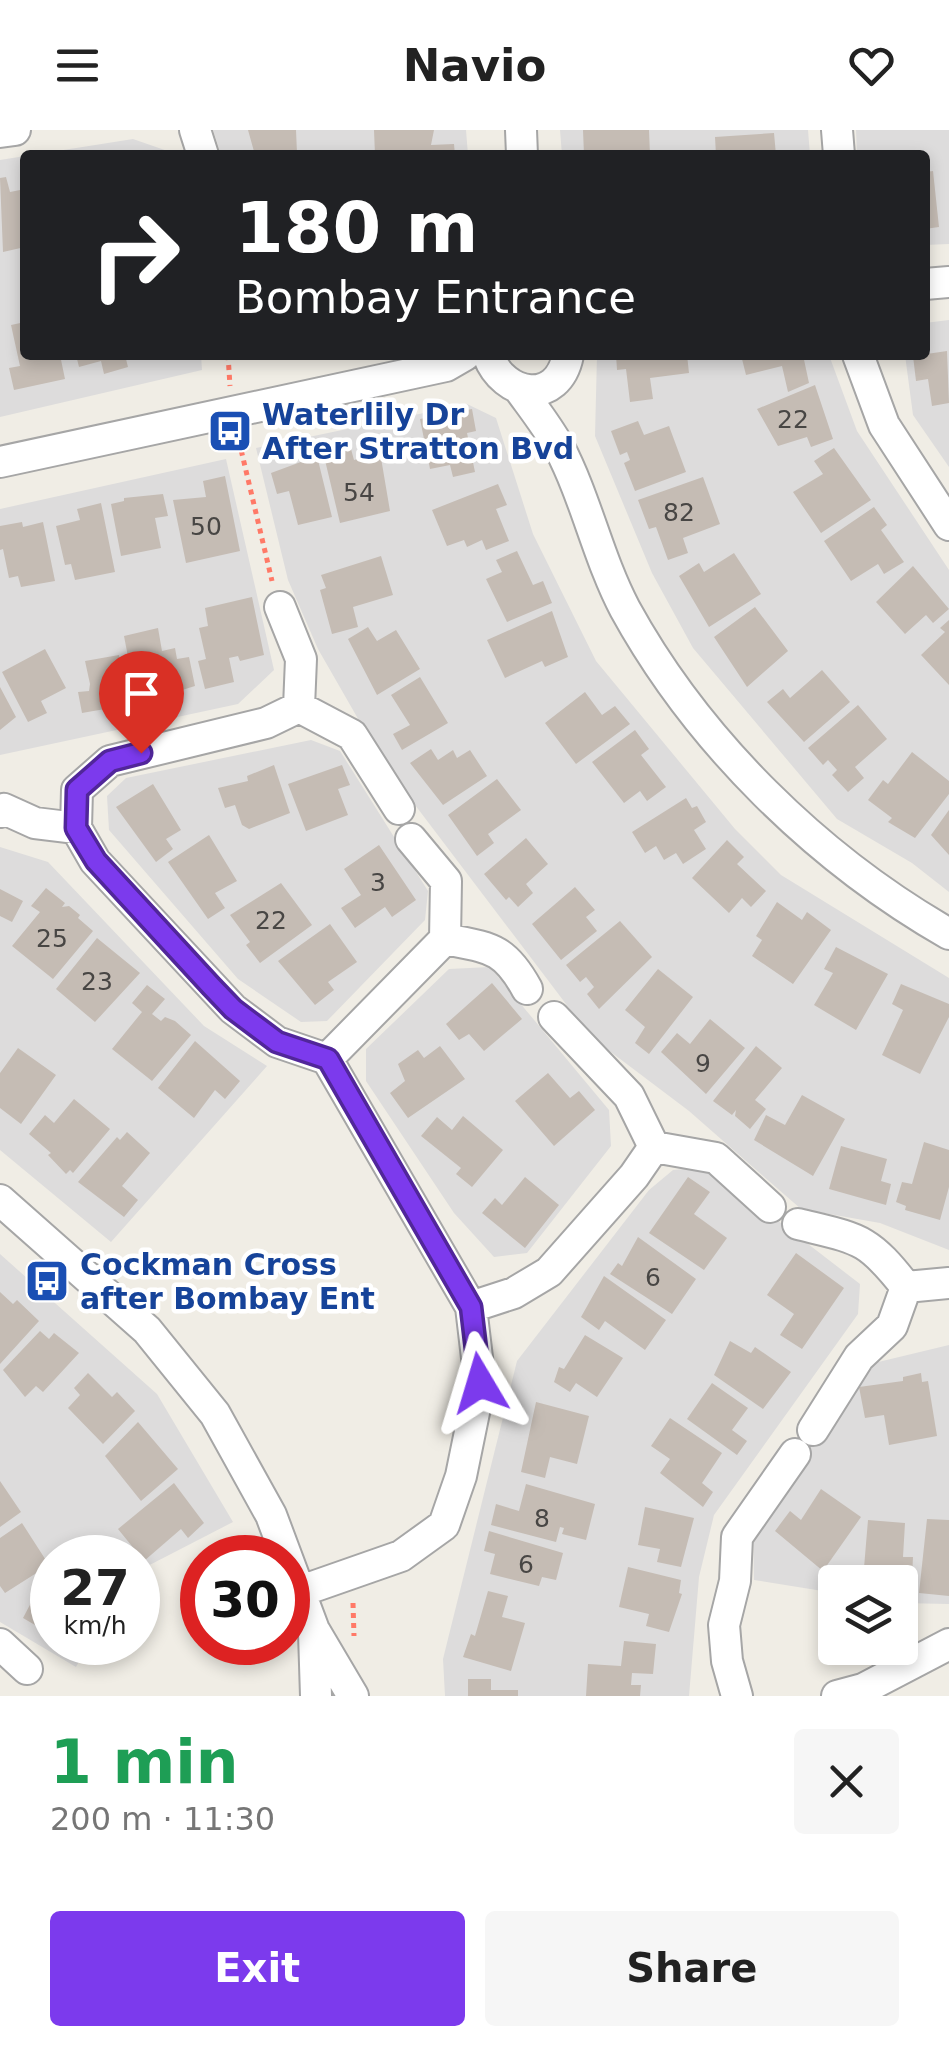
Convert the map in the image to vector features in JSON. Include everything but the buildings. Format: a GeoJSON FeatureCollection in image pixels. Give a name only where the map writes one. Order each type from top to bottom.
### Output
{"type":"FeatureCollection","features":[{"type":"Feature","properties":{"kind":"street"},"geometry":{"type":"LineString","coordinates":[[0,132],[14,130]]}},
{"type":"Feature","properties":{"kind":"street"},"geometry":{"type":"LineString","coordinates":[[860,360],[884,425],[931,504],[949,525]]}},
{"type":"Feature","properties":{"kind":"street"},"geometry":{"type":"LineString","coordinates":[[0,462],[455,361],[503,375],[534,390],[562,367]]}},
{"type":"Feature","properties":{"kind":"street"},"geometry":{"type":"LineString","coordinates":[[559,446],[562,367]]}},
{"type":"Feature","properties":{"kind":"street"},"geometry":{"type":"LineString","coordinates":[[503,375],[559,446],[624,606],[677,692],[738,768],[866,880],[949,934]]}},
{"type":"Feature","properties":{"kind":"street"},"geometry":{"type":"LineString","coordinates":[[280,607],[301,659],[300,706]]}},
{"type":"Feature","properties":{"kind":"street"},"geometry":{"type":"LineString","coordinates":[[300,706],[338,726],[367,754],[379,781],[399,809]]}},
{"type":"Feature","properties":{"kind":"street"},"geometry":{"type":"LineString","coordinates":[[300,706],[266,723],[110,761],[77,790],[76,828],[96,861],[233,1009],[277,1042],[328,1059],[471,1307],[480,1383],[460,1476],[444,1525],[401,1556],[310,1588]]}},
{"type":"Feature","properties":{"kind":"street"},"geometry":{"type":"LineString","coordinates":[[0,812],[4,809],[35,823],[76,828]]}},
{"type":"Feature","properties":{"kind":"street"},"geometry":{"type":"LineString","coordinates":[[328,1059],[446,939],[446,881],[411,838]]}},
{"type":"Feature","properties":{"kind":"street"},"geometry":{"type":"LineString","coordinates":[[446,939],[494,948],[508,958],[528,990]]}},
{"type":"Feature","properties":{"kind":"street"},"geometry":{"type":"LineString","coordinates":[[554,1017],[629,1096],[654,1147]]}},
{"type":"Feature","properties":{"kind":"street"},"geometry":{"type":"LineString","coordinates":[[471,1307],[514,1293],[549,1272],[634,1176],[654,1147]]}},
{"type":"Feature","properties":{"kind":"street"},"geometry":{"type":"LineString","coordinates":[[654,1147],[716,1158],[770,1207]]}},
{"type":"Feature","properties":{"kind":"street"},"geometry":{"type":"LineString","coordinates":[[0,1200],[147,1330],[215,1414],[279,1535]]}},
{"type":"Feature","properties":{"kind":"street"},"geometry":{"type":"LineString","coordinates":[[798,1224],[851,1236],[877,1250],[906,1287]]}},
{"type":"Feature","properties":{"kind":"street"},"geometry":{"type":"LineString","coordinates":[[906,1287],[949,1284]]}},
{"type":"Feature","properties":{"kind":"street"},"geometry":{"type":"LineString","coordinates":[[737,1696],[726,1661],[724,1625],[735,1581],[737,1537],[859,1357],[892,1326],[906,1287]]}},
{"type":"Feature","properties":{"kind":"street"},"geometry":{"type":"LineString","coordinates":[[310,1618],[353,1696]]}},
{"type":"Feature","properties":{"kind":"street"},"geometry":{"type":"LineString","coordinates":[[314,1630],[316,1696]]}},
{"type":"Feature","properties":{"kind":"street"},"geometry":{"type":"LineString","coordinates":[[0,1644],[28,1670]]}},
{"type":"Feature","properties":{"kind":"street"},"geometry":{"type":"LineString","coordinates":[[838,1696],[863,1689],[949,1644]]}},
{"type":"Feature","properties":{"kind":"path"},"geometry":{"type":"LineString","coordinates":[[228,360],[231,413],[280,607]]}},
{"type":"Feature","properties":{"kind":"path"},"geometry":{"type":"LineString","coordinates":[[344,1576],[354,1603],[351,1625],[360,1651]]}},
{"type":"Feature","properties":{"kind":"shaded area"},"geometry":{"type":"Polygon","coordinates":[[[213,130],[466,130],[468,150],[219,150],[213,130]]]}},
{"type":"Feature","properties":{"kind":"shaded area"},"geometry":{"type":"Polygon","coordinates":[[[560,130],[808,130],[810,150],[562,150],[560,130]]]}},
{"type":"Feature","properties":{"kind":"shaded area"},"geometry":{"type":"Polygon","coordinates":[[[856,130],[949,130],[949,244],[930,245],[930,150],[857,150],[856,130]]]}},
{"type":"Feature","properties":{"kind":"shaded area"},"geometry":{"type":"Polygon","coordinates":[[[133,139],[165,150],[64,150],[133,139]]]}},
{"type":"Feature","properties":{"kind":"shaded area"},"geometry":{"type":"Polygon","coordinates":[[[20,157],[20,360],[201,360],[202,370],[0,417],[0,160],[20,157]]]}},
{"type":"Feature","properties":{"kind":"shaded area"},"geometry":{"type":"Polygon","coordinates":[[[949,320],[949,467],[913,415],[906,360],[930,360],[930,322],[949,320]]]}},
{"type":"Feature","properties":{"kind":"shaded area"},"geometry":{"type":"Polygon","coordinates":[[[597,360],[831,360],[857,431],[949,570],[949,892],[912,863],[837,819],[693,648],[652,573],[595,436],[597,360]]]}},
{"type":"Feature","properties":{"kind":"shaded area"},"geometry":{"type":"Polygon","coordinates":[[[467,404],[496,418],[533,534],[596,661],[735,829],[781,875],[949,978],[949,1250],[880,1223],[801,1209],[689,1111],[591,1037],[384,764],[318,649],[288,580],[256,448],[467,404]]]}},
{"type":"Feature","properties":{"kind":"shaded area"},"geometry":{"type":"Polygon","coordinates":[[[226,459],[274,670],[238,704],[0,755],[0,509],[226,459]]]}},
{"type":"Feature","properties":{"kind":"shaded area"},"geometry":{"type":"Polygon","coordinates":[[[311,740],[340,751],[428,891],[425,920],[327,1021],[301,1022],[238,979],[109,830],[107,796],[126,778],[311,740]]]}},
{"type":"Feature","properties":{"kind":"shaded area"},"geometry":{"type":"Polygon","coordinates":[[[0,847],[48,862],[204,1026],[267,1066],[111,1242],[0,1150],[0,847]]]}},
{"type":"Feature","properties":{"kind":"shaded area"},"geometry":{"type":"Polygon","coordinates":[[[490,967],[609,1110],[611,1146],[527,1253],[494,1257],[454,1213],[366,1081],[366,1049],[449,969],[490,967]]]}},
{"type":"Feature","properties":{"kind":"shaded area"},"geometry":{"type":"Polygon","coordinates":[[[708,1167],[860,1284],[858,1314],[714,1515],[699,1577],[689,1696],[445,1696],[443,1659],[517,1361],[649,1190],[673,1170],[708,1167]]]}},
{"type":"Feature","properties":{"kind":"shaded area"},"geometry":{"type":"Polygon","coordinates":[[[0,1254],[157,1394],[233,1522],[208,1535],[180,1535],[180,1549],[160,1560],[160,1535],[30,1535],[30,1640],[0,1622],[0,1254]]]}},
{"type":"Feature","properties":{"kind":"shaded area"},"geometry":{"type":"Polygon","coordinates":[[[949,1345],[949,1604],[918,1603],[918,1565],[818,1565],[818,1590],[754,1580],[753,1525],[870,1364],[949,1345]]]}},
{"type":"Feature","properties":{"kind":"place","name":"Waterlily Dr After Stratton Bvd"},"geometry":{"type":"Point","coordinates":[230,431]}},
{"type":"Feature","properties":{"kind":"place","name":"Cockman Cross after Bombay Ent"},"geometry":{"type":"Point","coordinates":[47,1281]}},
{"type":"Feature","properties":{"kind":"route"},"geometry":{"type":"LineString","coordinates":[[141,753],[110,761],[77,790],[76,828],[96,861],[233,1009],[277,1042],[328,1059],[471,1307],[480,1383]]}}]}
